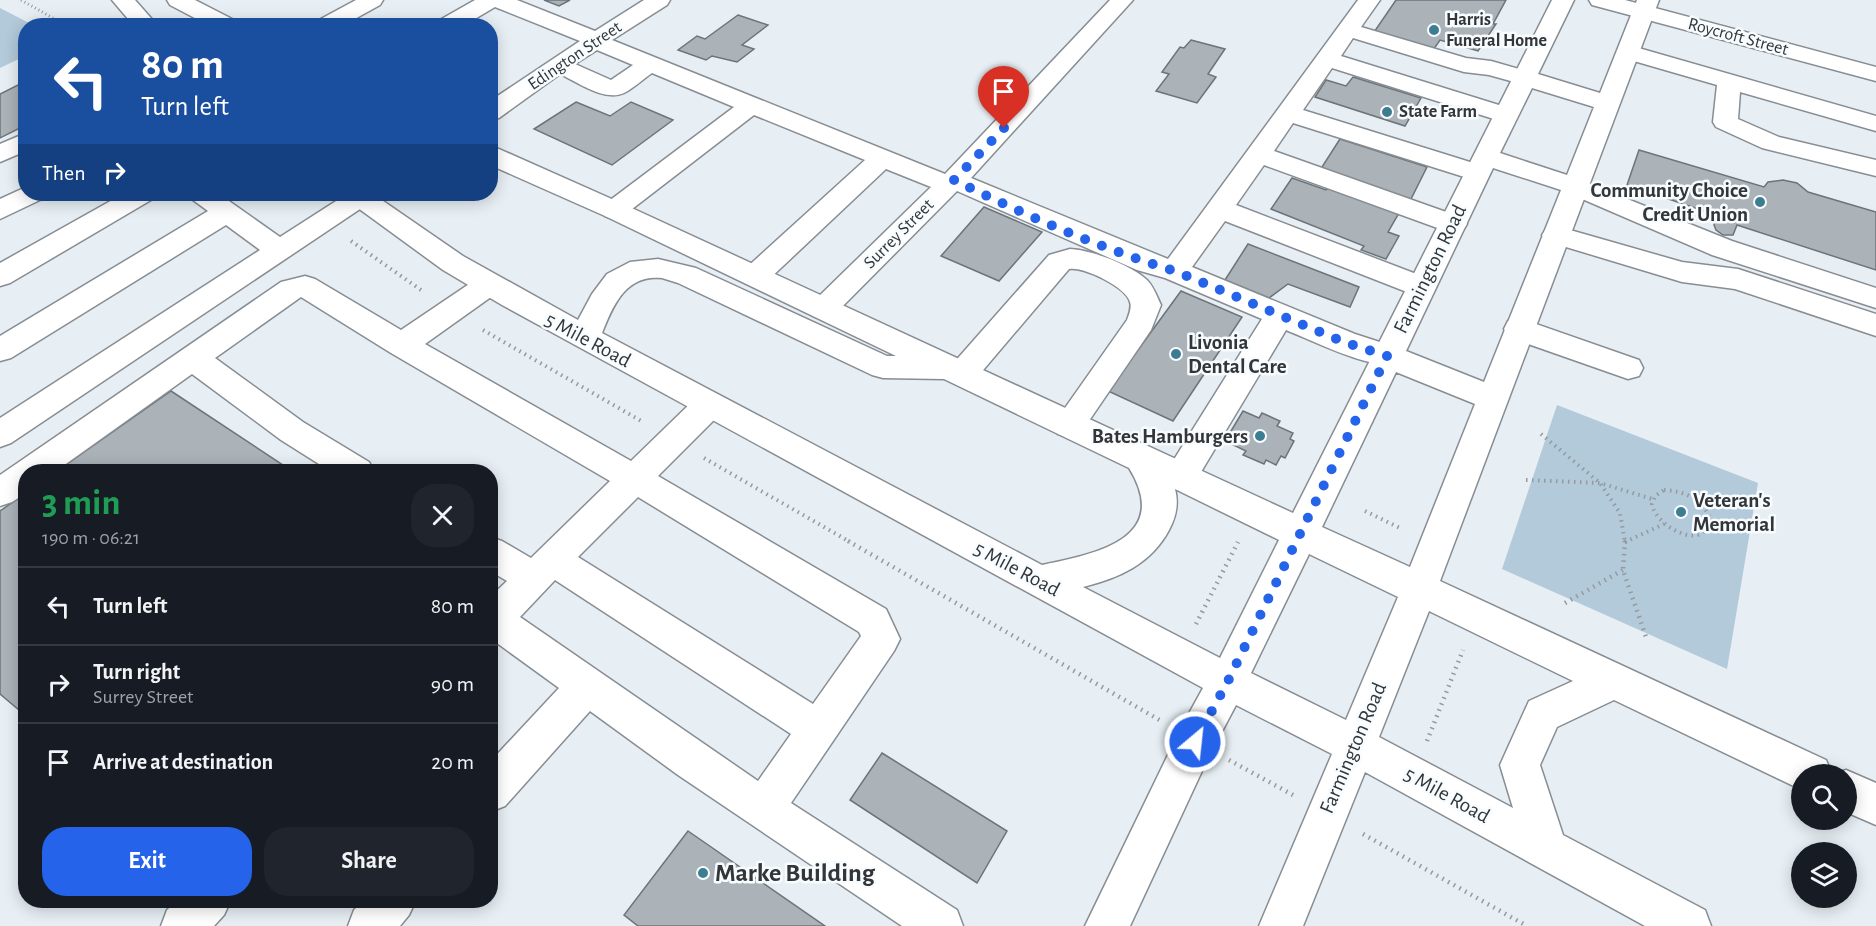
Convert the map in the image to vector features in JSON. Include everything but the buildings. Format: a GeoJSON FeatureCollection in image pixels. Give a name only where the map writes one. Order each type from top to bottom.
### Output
{"type":"FeatureCollection","features":[{"type":"Feature","properties":{"kind":"main road"},"geometry":{"type":"LineString","coordinates":[[123,0],[140,18]]}},
{"type":"Feature","properties":{"kind":"main road"},"geometry":{"type":"LineString","coordinates":[[178,0],[213,18]]}},
{"type":"Feature","properties":{"kind":"main road"},"geometry":{"type":"LineString","coordinates":[[339,18],[372,0]]}},
{"type":"Feature","properties":{"kind":"main road"},"geometry":{"type":"LineString","coordinates":[[460,18],[490,0]]}},
{"type":"Feature","properties":{"kind":"main road"},"geometry":{"type":"LineString","coordinates":[[498,0],[882,158],[951,183],[1147,263],[1175,271],[1344,342],[1387,356],[1492,398]]}},
{"type":"Feature","properties":{"kind":"main road","name":"Edington Street"},"geometry":{"type":"LineString","coordinates":[[498,108],[596,40],[659,0]]}},
{"type":"Feature","properties":{"kind":"main road","name":"Surrey Street"},"geometry":{"type":"LineString","coordinates":[[823,309],[951,183],[1122,0]]}},
{"type":"Feature","properties":{"kind":"main road"},"geometry":{"type":"LineString","coordinates":[[1175,271],[1369,0]]}},
{"type":"Feature","properties":{"kind":"main road","name":"Farmington Road"},"geometry":{"type":"LineString","coordinates":[[1107,926],[1195,742],[1228,681],[1563,0]]}},
{"type":"Feature","properties":{"kind":"main road","name":"Roycroft Street"},"geometry":{"type":"LineString","coordinates":[[1600,0],[1646,6],[1876,74]]}},
{"type":"Feature","properties":{"kind":"main road","name":"Farmington Road"},"geometry":{"type":"LineString","coordinates":[[1281,926],[1353,744],[1419,590],[1646,6]]}},
{"type":"Feature","properties":{"kind":"main road"},"geometry":{"type":"LineString","coordinates":[[1349,30],[1464,64],[1491,68],[1608,103]]}},
{"type":"Feature","properties":{"kind":"main road"},"geometry":{"type":"LineString","coordinates":[[1628,52],[1876,124]]}},
{"type":"Feature","properties":{"kind":"main road"},"geometry":{"type":"LineString","coordinates":[[1328,59],[1506,115]]}},
{"type":"Feature","properties":{"kind":"main road"},"geometry":{"type":"LineString","coordinates":[[558,66],[615,88],[650,64]]}},
{"type":"Feature","properties":{"kind":"main road"},"geometry":{"type":"LineString","coordinates":[[1729,81],[1725,122],[1771,143],[1876,168]]}},
{"type":"Feature","properties":{"kind":"main road"},"geometry":{"type":"LineString","coordinates":[[498,83],[521,93]]}},
{"type":"Feature","properties":{"kind":"main road"},"geometry":{"type":"LineString","coordinates":[[614,210],[752,105]]}},
{"type":"Feature","properties":{"kind":"main road"},"geometry":{"type":"LineString","coordinates":[[1289,114],[1482,165],[1575,186],[1722,248],[1876,297]]}},
{"type":"Feature","properties":{"kind":"main road"},"geometry":{"type":"LineString","coordinates":[[0,154],[18,145]]}},
{"type":"Feature","properties":{"kind":"main road"},"geometry":{"type":"LineString","coordinates":[[1260,155],[1453,224]]}},
{"type":"Feature","properties":{"kind":"main road"},"geometry":{"type":"LineString","coordinates":[[754,276],[882,158]]}},
{"type":"Feature","properties":{"kind":"main road"},"geometry":{"type":"LineString","coordinates":[[498,159],[614,210],[1791,764]]}},
{"type":"Feature","properties":{"kind":"main road"},"geometry":{"type":"LineString","coordinates":[[0,210],[18,201]]}},
{"type":"Feature","properties":{"kind":"main road"},"geometry":{"type":"LineString","coordinates":[[0,276],[130,201]]}},
{"type":"Feature","properties":{"kind":"main road"},"geometry":{"type":"LineString","coordinates":[[212,201],[279,250]]}},
{"type":"Feature","properties":{"kind":"main road"},"geometry":{"type":"LineString","coordinates":[[0,434],[350,201]]}},
{"type":"Feature","properties":{"kind":"main road","name":"5 Mile Road"},"geometry":{"type":"LineString","coordinates":[[368,201],[402,229],[488,285],[1228,681],[1353,744],[1689,926]]}},
{"type":"Feature","properties":{"kind":"main road"},"geometry":{"type":"LineString","coordinates":[[1221,209],[1422,287]]}},
{"type":"Feature","properties":{"kind":"main road"},"geometry":{"type":"LineString","coordinates":[[0,350],[227,212]]}},
{"type":"Feature","properties":{"kind":"main road"},"geometry":{"type":"LineString","coordinates":[[1556,235],[1682,272],[1738,279],[1876,326]]}},
{"type":"Feature","properties":{"kind":"main road"},"geometry":{"type":"LineString","coordinates":[[956,372],[1059,262],[1070,258],[1081,259],[1127,279],[1139,288],[1146,305],[1142,323],[1069,425]]}},
{"type":"Feature","properties":{"kind":"main road"},"geometry":{"type":"LineString","coordinates":[[585,338],[601,299],[614,281],[633,269],[655,268],[686,275],[883,368],[956,372]]}},
{"type":"Feature","properties":{"kind":"main road"},"geometry":{"type":"LineString","coordinates":[[41,464],[291,289],[305,285],[402,345],[635,479],[873,621],[881,639],[763,808]]}},
{"type":"Feature","properties":{"kind":"main road"},"geometry":{"type":"LineString","coordinates":[[402,345],[488,285]]}},
{"type":"Feature","properties":{"kind":"main road"},"geometry":{"type":"LineString","coordinates":[[1180,477],[1280,315]]}},
{"type":"Feature","properties":{"kind":"main road"},"geometry":{"type":"LineString","coordinates":[[1519,329],[1628,368]]}},
{"type":"Feature","properties":{"kind":"main road"},"geometry":{"type":"LineString","coordinates":[[193,358],[292,431],[346,464]]}},
{"type":"Feature","properties":{"kind":"main road"},"geometry":{"type":"LineString","coordinates":[[498,615],[709,405]]}},
{"type":"Feature","properties":{"kind":"main road"},"geometry":{"type":"LineString","coordinates":[[1040,581],[1089,570],[1127,557],[1149,536],[1160,511],[1158,487],[1141,459]]}},
{"type":"Feature","properties":{"kind":"main road"},"geometry":{"type":"LineString","coordinates":[[0,492],[18,480]]}},
{"type":"Feature","properties":{"kind":"main road"},"geometry":{"type":"LineString","coordinates":[[498,555],[543,569],[818,729]]}},
{"type":"Feature","properties":{"kind":"main road"},"geometry":{"type":"LineString","coordinates":[[498,625],[692,761],[941,926]]}},
{"type":"Feature","properties":{"kind":"main road"},"geometry":{"type":"LineString","coordinates":[[1547,850],[1520,765],[1543,714],[1613,681]]}},
{"type":"Feature","properties":{"kind":"main road"},"geometry":{"type":"LineString","coordinates":[[498,783],[587,686]]}},
{"type":"Feature","properties":{"kind":"main road"},"geometry":{"type":"LineString","coordinates":[[1857,795],[1876,804]]}},
{"type":"Feature","properties":{"kind":"main road"},"geometry":{"type":"LineString","coordinates":[[183,926],[201,908]]}},
{"type":"Feature","properties":{"kind":"main road"},"geometry":{"type":"LineString","coordinates":[[370,926],[387,908]]}},
{"type":"Feature","properties":{"kind":"path"},"geometry":{"type":"LineString","coordinates":[[21,0],[53,18]]}},
{"type":"Feature","properties":{"kind":"path"},"geometry":{"type":"LineString","coordinates":[[298,201],[382,264],[452,311],[1195,742],[1527,926]]}},
{"type":"Feature","properties":{"kind":"path"},"geometry":{"type":"LineString","coordinates":[[1541,434],[1600,483],[1620,513],[1625,542],[1623,570],[1647,640]]}},
{"type":"Feature","properties":{"kind":"path"},"geometry":{"type":"LineString","coordinates":[[1526,480],[1600,483],[1652,499]]}},
{"type":"Feature","properties":{"kind":"path"},"geometry":{"type":"LineString","coordinates":[[1664,490],[1686,494],[1696,500],[1709,516],[1709,525],[1697,534],[1681,532],[1664,524],[1652,507],[1652,499],[1664,490]]}},
{"type":"Feature","properties":{"kind":"path"},"geometry":{"type":"LineString","coordinates":[[1365,512],[1402,530]]}},
{"type":"Feature","properties":{"kind":"path"},"geometry":{"type":"LineString","coordinates":[[1625,542],[1664,524]]}},
{"type":"Feature","properties":{"kind":"path"},"geometry":{"type":"LineString","coordinates":[[1196,625],[1241,536]]}},
{"type":"Feature","properties":{"kind":"path"},"geometry":{"type":"LineString","coordinates":[[1565,603],[1623,570]]}},
{"type":"Feature","properties":{"kind":"path"},"geometry":{"type":"LineString","coordinates":[[1426,743],[1466,641]]}},
{"type":"Feature","properties":{"kind":"shaded area"},"geometry":{"type":"Polygon","coordinates":[[[0,8],[19,18],[18,59],[0,68],[0,8]]]}},
{"type":"Feature","properties":{"kind":"shaded area"},"geometry":{"type":"Polygon","coordinates":[[[1557,405],[1758,483],[1727,669],[1502,569],[1557,405]]]}},
{"type":"Feature","properties":{"kind":"place","name":"Harris Funeral Home"},"geometry":{"type":"Point","coordinates":[1434,30]}},
{"type":"Feature","properties":{"kind":"place","name":"State Farm"},"geometry":{"type":"Point","coordinates":[1387,112]}},
{"type":"Feature","properties":{"kind":"place","name":"Community Choice Credit Union"},"geometry":{"type":"Point","coordinates":[1760,202]}},
{"type":"Feature","properties":{"kind":"place","name":"Livonia Dental Care"},"geometry":{"type":"Point","coordinates":[1176,354]}},
{"type":"Feature","properties":{"kind":"place","name":"Bates Hamburgers"},"geometry":{"type":"Point","coordinates":[1260,436]}},
{"type":"Feature","properties":{"kind":"place","name":"Veteran's Memorial"},"geometry":{"type":"Point","coordinates":[1681,512]}},
{"type":"Feature","properties":{"kind":"place","name":"Marke Building"},"geometry":{"type":"Point","coordinates":[703,873]}},
{"type":"Feature","properties":{"kind":"route"},"geometry":{"type":"LineString","coordinates":[[1004,128],[954,180],[988,197],[1147,263],[1175,271],[1344,342],[1387,356],[1228,681],[1195,742]]}}]}
